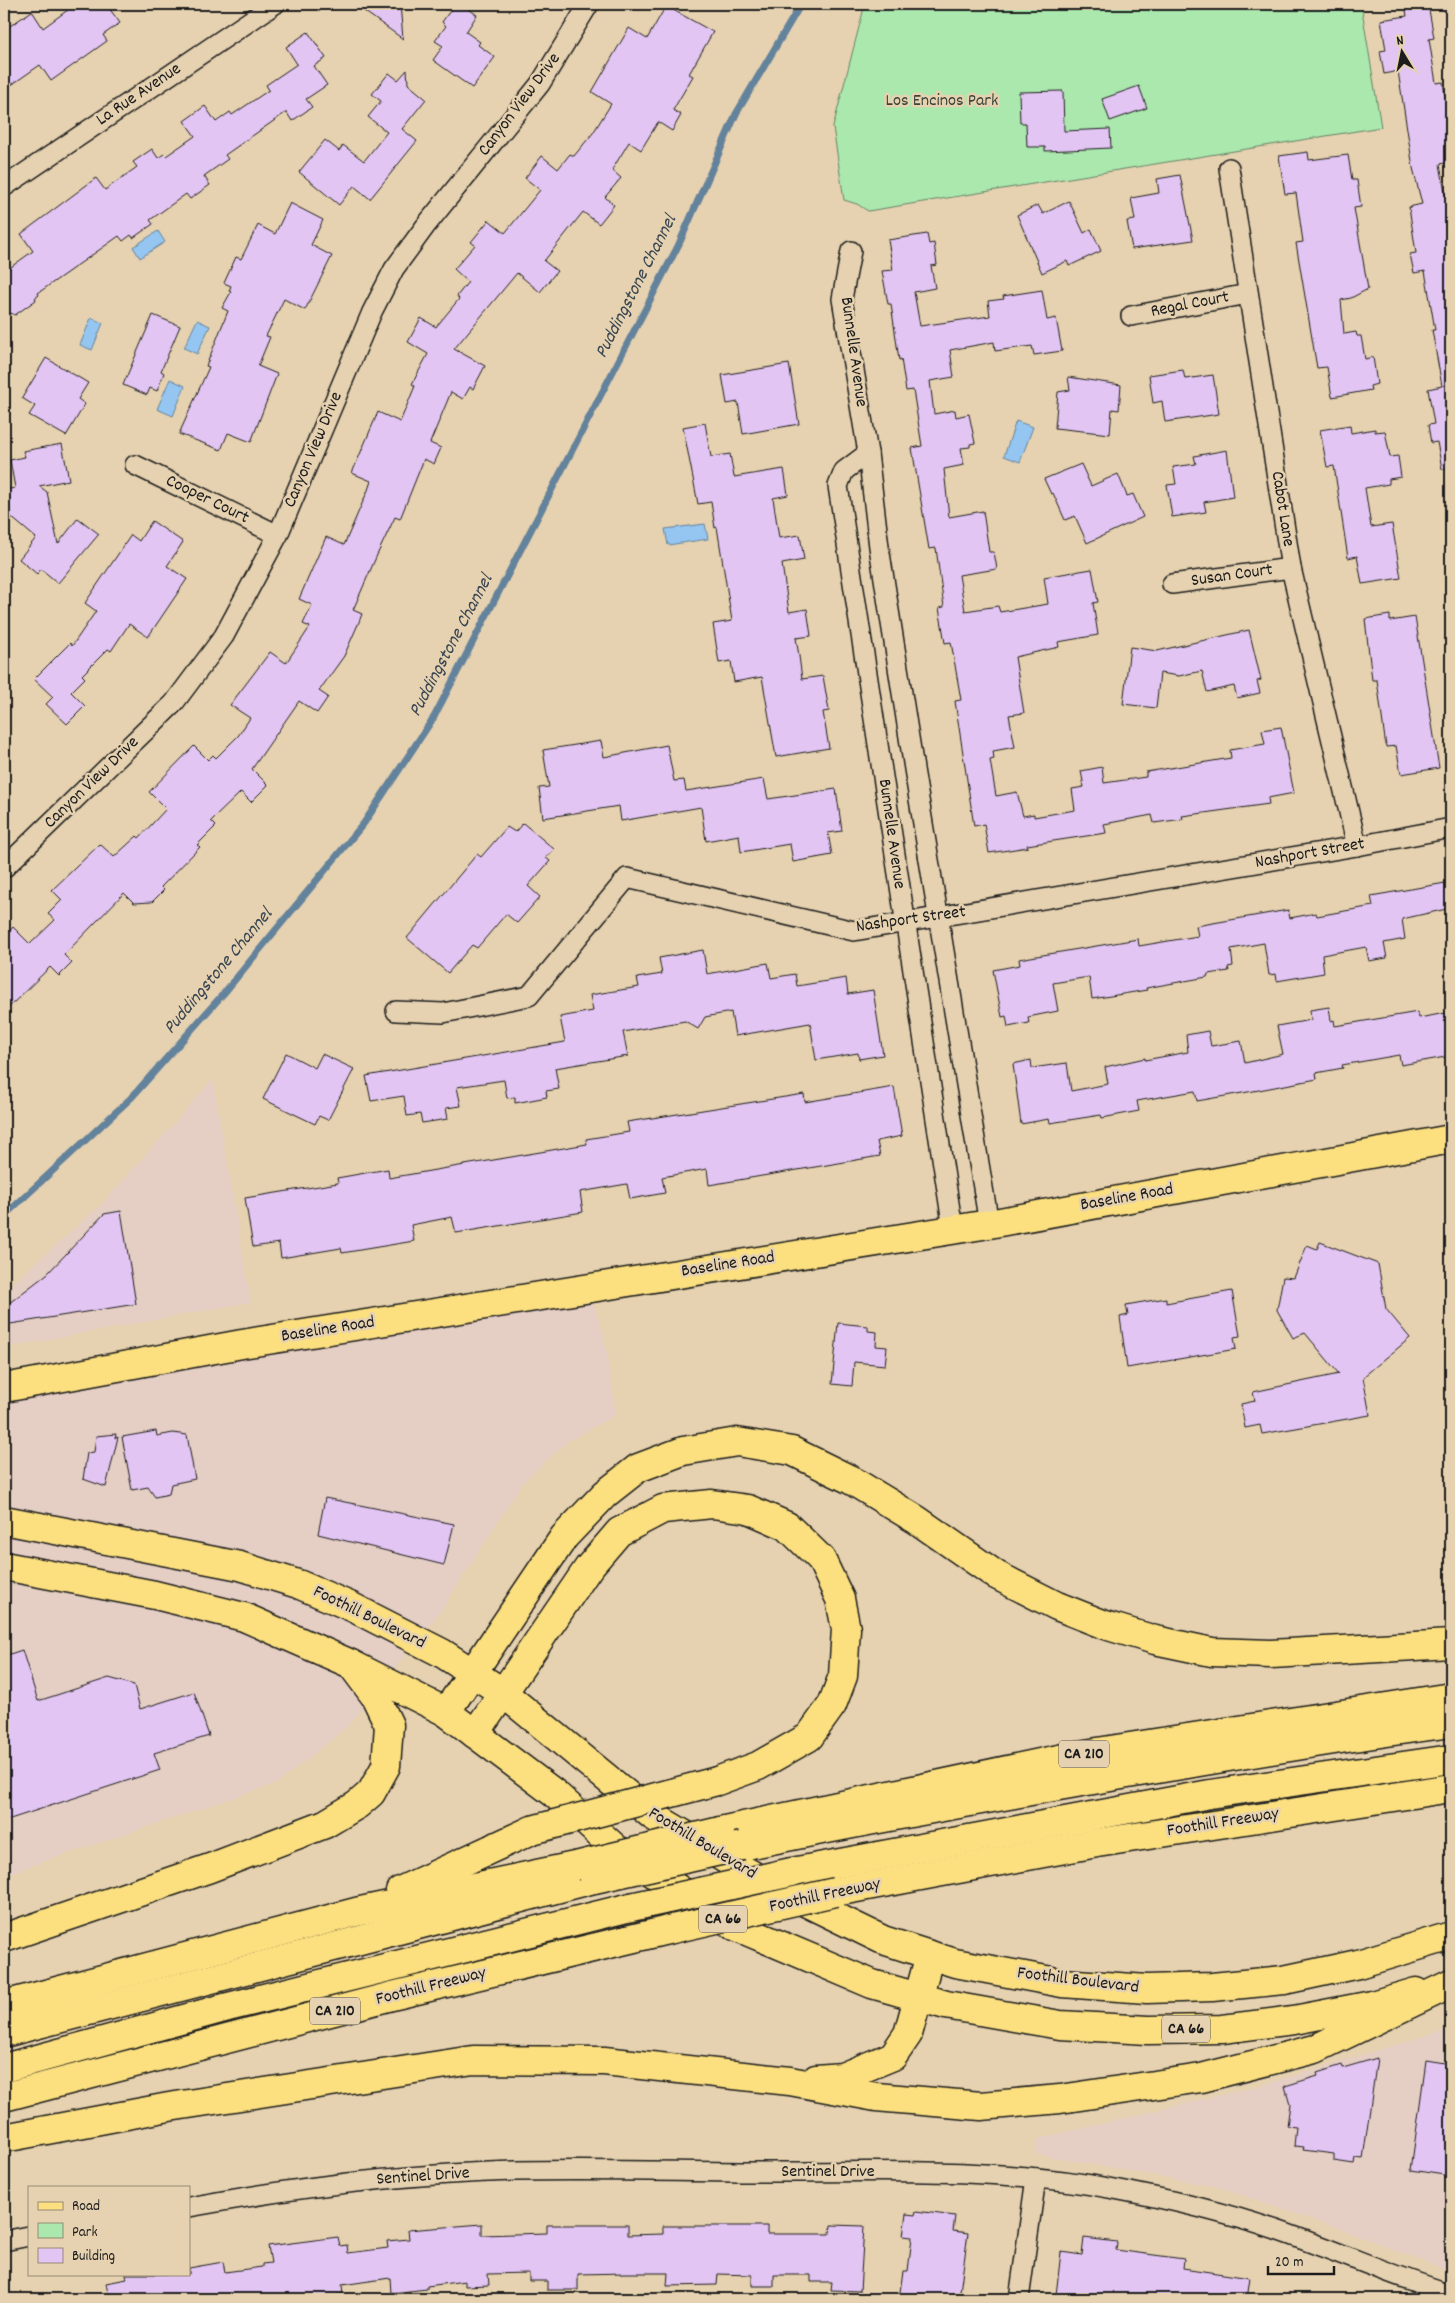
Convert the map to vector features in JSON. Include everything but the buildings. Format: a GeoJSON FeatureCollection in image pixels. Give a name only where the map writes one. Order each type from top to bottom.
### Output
{"type":"FeatureCollection","features":[{"type":"Feature","properties":{"kind":"main road","name":"Baseline Road"},"geometry":{"type":"LineString","coordinates":[[4,1388],[242,1344],[989,1224],[1451,1140]]}},
{"type":"Feature","properties":{"kind":"main road"},"geometry":{"type":"LineString","coordinates":[[4,1566],[155,1595],[244,1617],[351,1664],[446,1712],[564,1537],[605,1494],[638,1468],[683,1451],[737,1442],[792,1451],[851,1480],[917,1520],[996,1574],[1057,1606],[1105,1625],[1155,1640],[1212,1652],[1271,1654],[1451,1644]]}},
{"type":"Feature","properties":{"kind":"main road"},"geometry":{"type":"LineString","coordinates":[[356,1912],[532,1830],[717,1781],[758,1766],[809,1737],[832,1705],[843,1676],[846,1629],[840,1599],[820,1559],[787,1526],[748,1508],[712,1504],[663,1509],[619,1532],[589,1567],[475,1734]]}},
{"type":"Feature","properties":{"kind":"main road","name":"Foothill Boulevard"},"geometry":{"type":"LineString","coordinates":[[8,1519],[240,1566],[298,1584],[352,1607],[442,1654],[502,1692],[653,1816],[764,1882],[883,1940],[955,1963],[1062,1983],[1147,1989],[1203,1988],[1294,1978],[1358,1964],[1451,1936]]}},
{"type":"Feature","properties":{"kind":"main road"},"geometry":{"type":"LineString","coordinates":[[4,1938],[210,1868],[326,1824],[358,1805],[371,1793],[386,1766],[389,1725],[375,1696],[351,1664]]}},
{"type":"Feature","properties":{"kind":"main road","name":"CA 210"},"geometry":{"type":"LineString","coordinates":[[4,2005],[356,1912],[584,1873],[720,1830],[1078,1755],[1451,1697]]}},
{"type":"Feature","properties":{"kind":"main road","name":"CA 66"},"geometry":{"type":"LineString","coordinates":[[446,1712],[554,1793],[616,1848],[735,1926],[872,1984],[946,2005],[1060,2025],[1148,2030],[1222,2029],[1294,2020],[1372,2005],[1451,1983]]}},
{"type":"Feature","properties":{"kind":"main road"},"geometry":{"type":"LineString","coordinates":[[4,2033],[584,1873],[742,1846],[844,1825],[1071,1784],[1370,1733],[1451,1723]]}},
{"type":"Feature","properties":{"kind":"main road"},"geometry":{"type":"LineString","coordinates":[[4,2068],[228,2007],[630,1907],[792,1872],[1210,1794],[1451,1759]]}},
{"type":"Feature","properties":{"kind":"main road","name":"Foothill Freeway"},"geometry":{"type":"LineString","coordinates":[[4,2097],[392,1996],[835,1892],[1098,1843],[1451,1788]]}},
{"type":"Feature","properties":{"kind":"main road"},"geometry":{"type":"LineString","coordinates":[[790,2081],[842,2078],[893,2056],[908,2034],[930,1955]]}},
{"type":"Feature","properties":{"kind":"main road"},"geometry":{"type":"LineString","coordinates":[[4,2138],[169,2107],[474,2060],[604,2061],[790,2081],[876,2097],[982,2106],[1060,2099],[1201,2078],[1315,2049],[1451,1983]]}},
{"type":"Feature","properties":{"kind":"street","name":"La Rue Avenue"},"geometry":{"type":"LineString","coordinates":[[4,187],[275,4]]}},
{"type":"Feature","properties":{"kind":"street","name":"Canyon View Drive"},"geometry":{"type":"LineString","coordinates":[[4,868],[174,703],[224,636],[278,536],[372,312],[394,269],[427,224],[540,84],[582,6]]}},
{"type":"Feature","properties":{"kind":"street","name":"Cabot Lane"},"geometry":{"type":"LineString","coordinates":[[1229,168],[1291,568],[1357,846]]}},
{"type":"Feature","properties":{"kind":"street","name":"Bunnelle Avenue"},"geometry":{"type":"LineString","coordinates":[[851,251],[842,299],[868,453],[879,546],[989,1224]]}},
{"type":"Feature","properties":{"kind":"street","name":"Regal Court"},"geometry":{"type":"LineString","coordinates":[[1132,316],[1248,294]]}},
{"type":"Feature","properties":{"kind":"street","name":"Bunnelle Avenue"},"geometry":{"type":"LineString","coordinates":[[868,453],[844,471],[838,486],[904,923],[953,1229]]}},
{"type":"Feature","properties":{"kind":"street","name":"Cooper Court"},"geometry":{"type":"LineString","coordinates":[[135,465],[278,536]]}},
{"type":"Feature","properties":{"kind":"street","name":"Susan Court"},"geometry":{"type":"LineString","coordinates":[[1172,584],[1291,568]]}},
{"type":"Feature","properties":{"kind":"street","name":"Nashport Street"},"geometry":{"type":"LineString","coordinates":[[396,1011],[443,1013],[529,996],[627,878],[854,931],[1357,846],[1451,828]]}},
{"type":"Feature","properties":{"kind":"street","name":"Sentinel Drive"},"geometry":{"type":"LineString","coordinates":[[190,2207],[260,2194],[409,2177],[516,2171],[953,2173],[1036,2178],[1111,2188],[1188,2205],[1275,2230],[1362,2264],[1451,2294]]}},
{"type":"Feature","properties":{"kind":"street"},"geometry":{"type":"LineString","coordinates":[[1019,2299],[1036,2178]]}},
{"type":"Feature","properties":{"kind":"street"},"geometry":{"type":"LineString","coordinates":[[4,2241],[28,2236]]}},
{"type":"Feature","properties":{"kind":"shaded area"},"geometry":{"type":"Polygon","coordinates":[[[213,1079],[251,1302],[4,1348],[4,1291],[103,1203],[213,1079]]]}},
{"type":"Feature","properties":{"kind":"shaded area"},"geometry":{"type":"Polygon","coordinates":[[[593,1303],[604,1335],[616,1415],[568,1441],[523,1482],[441,1611],[347,1727],[278,1783],[4,1875],[4,1404],[46,1388],[593,1303]]]}},
{"type":"Feature","properties":{"kind":"shaded area"},"geometry":{"type":"Polygon","coordinates":[[[1451,2028],[1451,2272],[1354,2234],[1218,2187],[1035,2154],[1038,2139],[1263,2085],[1451,2028]]]}},
{"type":"Feature","properties":{"kind":"green space","name":"Los Encinos Park"},"geometry":{"type":"Polygon","coordinates":[[[865,4],[1361,4],[1381,127],[868,211],[857,204],[844,200],[833,127],[865,4]]]}},
{"type":"Feature","properties":{"kind":"water"},"geometry":{"type":"Polygon","coordinates":[[[158,231],[165,242],[140,258],[133,247],[158,231]]]}},
{"type":"Feature","properties":{"kind":"water"},"geometry":{"type":"Polygon","coordinates":[[[91,318],[103,323],[92,350],[80,345],[91,318]]]}},
{"type":"Feature","properties":{"kind":"water"},"geometry":{"type":"Polygon","coordinates":[[[197,320],[210,326],[197,354],[184,348],[197,320]]]}},
{"type":"Feature","properties":{"kind":"water"},"geometry":{"type":"Polygon","coordinates":[[[170,379],[185,386],[173,416],[157,409],[170,379]]]}},
{"type":"Feature","properties":{"kind":"water"},"geometry":{"type":"Polygon","coordinates":[[[1016,421],[1033,427],[1020,462],[1004,456],[1016,421]]]}},
{"type":"Feature","properties":{"kind":"water"},"geometry":{"type":"Polygon","coordinates":[[[705,524],[708,539],[668,545],[665,529],[705,524]]]}},
{"type":"Feature","properties":{"kind":"waterway","name":"Puddingstone Channel"},"geometry":{"type":"LineString","coordinates":[[4,1216],[132,1097],[224,993],[364,823],[434,717],[679,244],[736,114],[801,4]]}}]}
